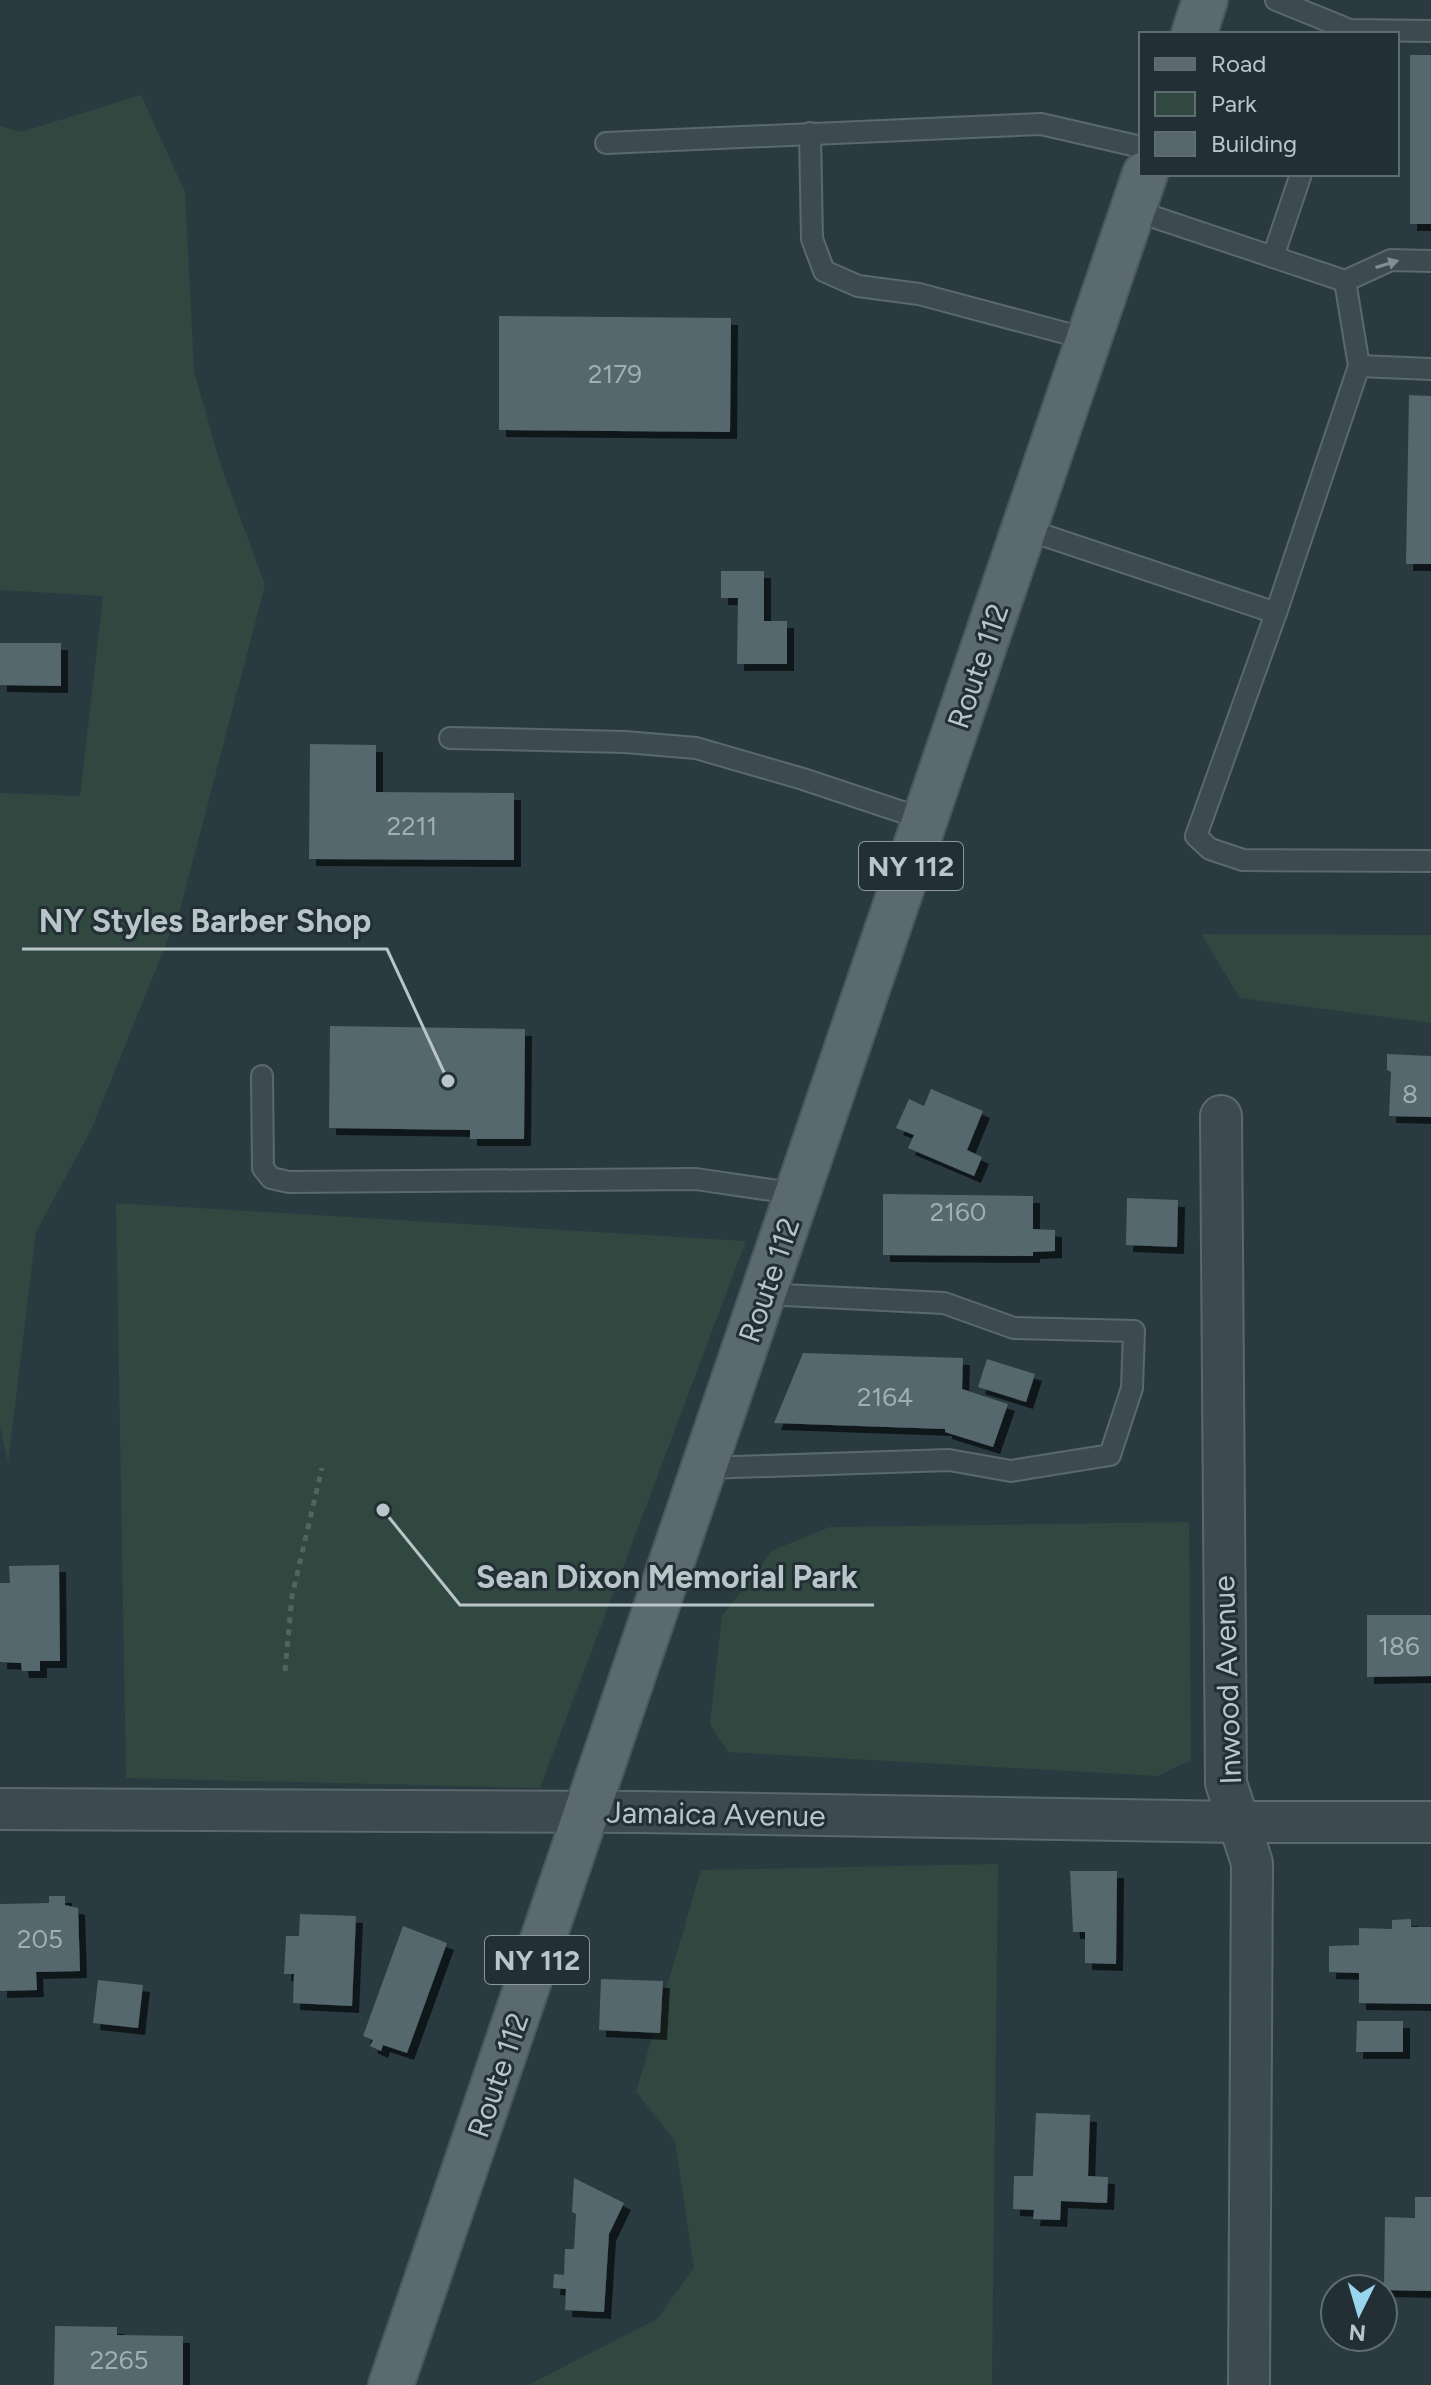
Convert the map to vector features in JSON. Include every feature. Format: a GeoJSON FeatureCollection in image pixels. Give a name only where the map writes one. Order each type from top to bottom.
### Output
{"type":"FeatureCollection","features":[{"type":"Feature","properties":{"kind":"main road"},"geometry":{"type":"LineString","coordinates":[[1195,32],[1205,0]]}},
{"type":"Feature","properties":{"kind":"main road","name":"Route 112"},"geometry":{"type":"LineString","coordinates":[[391,2385],[1139,192]]}},
{"type":"Feature","properties":{"kind":"street","name":"Inwood Avenue"},"geometry":{"type":"LineString","coordinates":[[1221,1116],[1226,1783],[1252,1863],[1249,2385]]}},
{"type":"Feature","properties":{"kind":"street","name":"Jamaica Avenue"},"geometry":{"type":"LineString","coordinates":[[0,1809],[1431,1822]]}},
{"type":"Feature","properties":{"kind":"lane"},"geometry":{"type":"LineString","coordinates":[[1276,0],[1349,32],[1431,31]]}},
{"type":"Feature","properties":{"kind":"lane"},"geometry":{"type":"LineString","coordinates":[[606,143],[1041,124],[1139,147]]}},
{"type":"Feature","properties":{"kind":"lane"},"geometry":{"type":"LineString","coordinates":[[810,133],[812,239],[824,271],[858,286],[919,294],[1091,340]]}},
{"type":"Feature","properties":{"kind":"lane"},"geometry":{"type":"LineString","coordinates":[[1273,257],[1300,176]]}},
{"type":"Feature","properties":{"kind":"lane"},"geometry":{"type":"LineString","coordinates":[[1139,192],[1273,257],[1345,281],[1391,260],[1431,261]]}},
{"type":"Feature","properties":{"kind":"lane"},"geometry":{"type":"LineString","coordinates":[[1345,281],[1359,366],[1276,613],[1196,836],[1210,849],[1243,860],[1431,861]]}},
{"type":"Feature","properties":{"kind":"lane"},"geometry":{"type":"LineString","coordinates":[[1359,366],[1431,369]]}},
{"type":"Feature","properties":{"kind":"lane"},"geometry":{"type":"LineString","coordinates":[[1025,529],[1276,613]]}},
{"type":"Feature","properties":{"kind":"lane"},"geometry":{"type":"LineString","coordinates":[[450,738],[625,742],[696,748],[926,820]]}},
{"type":"Feature","properties":{"kind":"lane"},"geometry":{"type":"LineString","coordinates":[[262,1076],[263,1168],[271,1178],[289,1182],[696,1179],[798,1194]]}},
{"type":"Feature","properties":{"kind":"lane"},"geometry":{"type":"LineString","coordinates":[[705,1468],[949,1460],[1011,1471],[1110,1455],[1132,1388],[1134,1331],[1014,1328],[944,1303],[764,1294]]}},
{"type":"Feature","properties":{"kind":"path"},"geometry":{"type":"LineString","coordinates":[[285,1671],[292,1596],[322,1468]]}},
{"type":"Feature","properties":{"kind":"green space"},"geometry":{"type":"Polygon","coordinates":[[[141,95],[185,192],[194,371],[220,463],[265,585],[180,910],[91,1130],[36,1232],[8,1463],[0,1426],[0,793],[80,796],[103,596],[0,590],[0,126],[21,132],[141,95]]]}},
{"type":"Feature","properties":{"kind":"green space"},"geometry":{"type":"Polygon","coordinates":[[[1201,934],[1431,935],[1431,1023],[1240,998],[1201,934]]]}},
{"type":"Feature","properties":{"kind":"green space"},"geometry":{"type":"Polygon","coordinates":[[[116,1203],[746,1241],[540,1788],[126,1778],[116,1203]]]}},
{"type":"Feature","properties":{"kind":"green space"},"geometry":{"type":"Polygon","coordinates":[[[1189,1522],[1191,1760],[1158,1776],[728,1752],[710,1724],[722,1616],[773,1550],[830,1527],[1189,1522]]]}},
{"type":"Feature","properties":{"kind":"green space"},"geometry":{"type":"Polygon","coordinates":[[[998,1864],[992,2385],[528,2385],[657,2319],[694,2268],[675,2141],[636,2092],[701,1870],[998,1864]]]}},
{"type":"Feature","properties":{"kind":"building"},"geometry":{"type":"Polygon","coordinates":[[[1410,55],[1431,55],[1431,224],[1410,224],[1410,55]]]}},
{"type":"Feature","properties":{"kind":"building"},"geometry":{"type":"Polygon","coordinates":[[[499,316],[731,318],[730,432],[499,430],[499,316]]]}},
{"type":"Feature","properties":{"kind":"building"},"geometry":{"type":"Polygon","coordinates":[[[1409,395],[1431,396],[1431,564],[1406,564],[1409,395]]]}},
{"type":"Feature","properties":{"kind":"building"},"geometry":{"type":"Polygon","coordinates":[[[721,571],[764,571],[764,621],[787,621],[787,664],[737,664],[738,598],[721,598],[721,571]]]}},
{"type":"Feature","properties":{"kind":"building"},"geometry":{"type":"Polygon","coordinates":[[[0,643],[61,643],[61,686],[0,685],[0,643]]]}},
{"type":"Feature","properties":{"kind":"building"},"geometry":{"type":"Polygon","coordinates":[[[310,744],[376,745],[376,792],[514,793],[514,860],[309,859],[310,744]]]}},
{"type":"Feature","properties":{"kind":"building"},"geometry":{"type":"Polygon","coordinates":[[[330,1026],[525,1029],[524,1139],[470,1139],[470,1130],[329,1128],[330,1026]]]}},
{"type":"Feature","properties":{"kind":"building"},"geometry":{"type":"Polygon","coordinates":[[[1387,1054],[1431,1056],[1431,1117],[1389,1116],[1391,1072],[1387,1070],[1387,1054]]]}},
{"type":"Feature","properties":{"kind":"building"},"geometry":{"type":"Polygon","coordinates":[[[931,1089],[983,1111],[967,1150],[982,1157],[974,1176],[908,1148],[914,1135],[896,1128],[909,1099],[924,1106],[931,1089]]]}},
{"type":"Feature","properties":{"kind":"building"},"geometry":{"type":"Polygon","coordinates":[[[883,1194],[1033,1196],[1033,1229],[1055,1230],[1055,1251],[1033,1252],[1033,1256],[883,1255],[883,1194]]]}},
{"type":"Feature","properties":{"kind":"building"},"geometry":{"type":"Polygon","coordinates":[[[1127,1198],[1178,1200],[1177,1247],[1126,1245],[1127,1198]]]}},
{"type":"Feature","properties":{"kind":"building"},"geometry":{"type":"Polygon","coordinates":[[[803,1353],[963,1358],[962,1389],[1008,1404],[993,1447],[945,1432],[945,1429],[774,1423],[803,1353]]]}},
{"type":"Feature","properties":{"kind":"building"},"geometry":{"type":"Polygon","coordinates":[[[987,1359],[1035,1374],[1026,1402],[978,1387],[987,1359]]]}},
{"type":"Feature","properties":{"kind":"building"},"geometry":{"type":"Polygon","coordinates":[[[59,1565],[60,1661],[40,1661],[40,1671],[22,1671],[21,1663],[0,1662],[0,1583],[10,1583],[9,1566],[59,1565]]]}},
{"type":"Feature","properties":{"kind":"building"},"geometry":{"type":"Polygon","coordinates":[[[1367,1615],[1431,1615],[1431,1676],[1367,1677],[1367,1615]]]}},
{"type":"Feature","properties":{"kind":"building"},"geometry":{"type":"Polygon","coordinates":[[[1070,1871],[1117,1871],[1116,1964],[1085,1963],[1085,1932],[1073,1932],[1070,1871]]]}},
{"type":"Feature","properties":{"kind":"building"},"geometry":{"type":"Polygon","coordinates":[[[49,1896],[65,1896],[65,1905],[78,1908],[80,1971],[36,1972],[37,1990],[0,1991],[0,1904],[49,1903],[49,1896]]]}},
{"type":"Feature","properties":{"kind":"building"},"geometry":{"type":"Polygon","coordinates":[[[300,1914],[356,1916],[352,2006],[293,2003],[294,1974],[284,1974],[286,1936],[299,1936],[300,1914]]]}},
{"type":"Feature","properties":{"kind":"building"},"geometry":{"type":"Polygon","coordinates":[[[1411,1919],[1411,1927],[1431,1927],[1431,2004],[1359,2003],[1359,1973],[1329,1972],[1329,1946],[1359,1945],[1359,1928],[1392,1929],[1392,1920],[1411,1919]]]}},
{"type":"Feature","properties":{"kind":"building"},"geometry":{"type":"Polygon","coordinates":[[[403,1926],[447,1943],[407,2053],[383,2045],[381,2051],[370,2046],[373,2040],[363,2036],[403,1926]]]}},
{"type":"Feature","properties":{"kind":"building"},"geometry":{"type":"Polygon","coordinates":[[[601,1979],[663,1981],[660,2033],[599,2030],[601,1979]]]}},
{"type":"Feature","properties":{"kind":"building"},"geometry":{"type":"Polygon","coordinates":[[[98,1980],[143,1985],[138,2028],[93,2023],[98,1980]]]}},
{"type":"Feature","properties":{"kind":"building"},"geometry":{"type":"Polygon","coordinates":[[[1357,2021],[1403,2021],[1403,2052],[1356,2052],[1357,2021]]]}},
{"type":"Feature","properties":{"kind":"building"},"geometry":{"type":"Polygon","coordinates":[[[1036,2113],[1090,2115],[1088,2176],[1108,2177],[1107,2203],[1061,2201],[1060,2220],[1033,2219],[1034,2210],[1013,2209],[1014,2176],[1033,2176],[1036,2113]]]}},
{"type":"Feature","properties":{"kind":"building"},"geometry":{"type":"Polygon","coordinates":[[[574,2178],[624,2203],[609,2234],[604,2312],[565,2310],[566,2289],[553,2288],[554,2274],[564,2275],[565,2249],[574,2249],[574,2178]]]}},
{"type":"Feature","properties":{"kind":"building"},"geometry":{"type":"Polygon","coordinates":[[[1415,2197],[1431,2197],[1431,2291],[1399,2290],[1399,2273],[1384,2273],[1385,2217],[1415,2218],[1415,2197]]]}},
{"type":"Feature","properties":{"kind":"building"},"geometry":{"type":"Polygon","coordinates":[[[55,2326],[117,2327],[117,2335],[183,2336],[183,2385],[54,2385],[55,2326]]]}},
{"type":"Feature","properties":{"kind":"place","name":"NY Styles Barber Shop"},"geometry":{"type":"Point","coordinates":[448,1081]}},
{"type":"Feature","properties":{"kind":"place","name":"Sean Dixon Memorial Park"},"geometry":{"type":"Point","coordinates":[383,1510]}}]}
